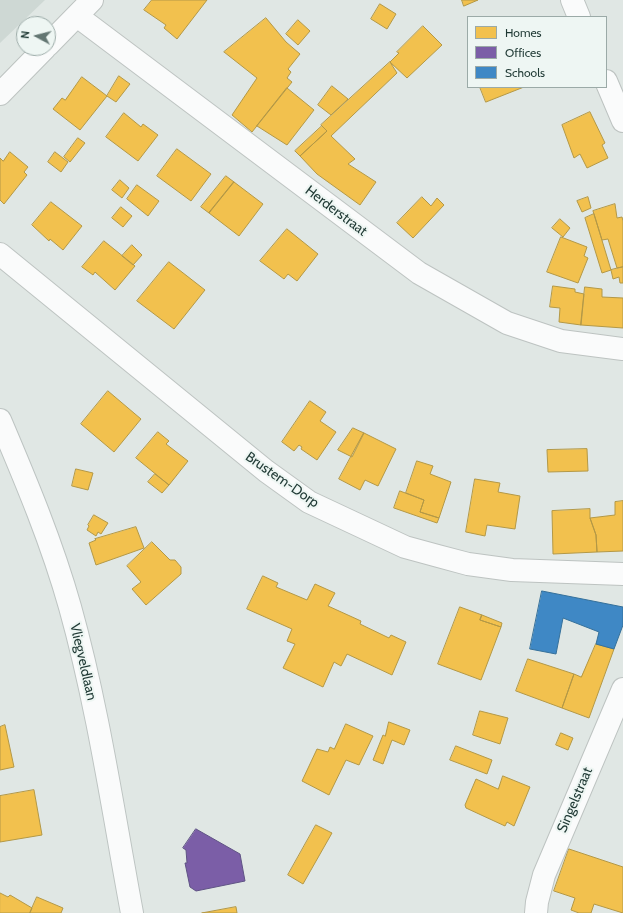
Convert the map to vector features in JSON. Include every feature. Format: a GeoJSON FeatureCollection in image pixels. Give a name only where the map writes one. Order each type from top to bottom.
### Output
{"type":"FeatureCollection","features":[{"type":"Feature","properties":{"kind":"street"},"geometry":{"type":"LineString","coordinates":[[56,37],[92,0]]}},
{"type":"Feature","properties":{"kind":"street"},"geometry":{"type":"LineString","coordinates":[[572,0],[579,16]]}},
{"type":"Feature","properties":{"kind":"street","name":"Herderstraat"},"geometry":{"type":"LineString","coordinates":[[77,16],[419,273],[507,323],[561,341],[623,349]]}},
{"type":"Feature","properties":{"kind":"street"},"geometry":{"type":"LineString","coordinates":[[0,94],[37,56]]}},
{"type":"Feature","properties":{"kind":"street"},"geometry":{"type":"LineString","coordinates":[[607,83],[623,121]]}},
{"type":"Feature","properties":{"kind":"street","name":"Brustem-Dorp"},"geometry":{"type":"LineString","coordinates":[[0,254],[266,471],[309,502],[405,546],[468,564],[512,570],[623,574]]}},
{"type":"Feature","properties":{"kind":"street","name":"Vliegveldlaan"},"geometry":{"type":"LineString","coordinates":[[0,420],[47,536],[70,607],[99,736],[132,913]]}},
{"type":"Feature","properties":{"kind":"street","name":"Singelstraat"},"geometry":{"type":"LineString","coordinates":[[536,913],[537,902],[544,875],[623,689]]}},
{"type":"Feature","properties":{"kind":"shaded area"},"geometry":{"type":"Polygon","coordinates":[[[0,0],[45,0],[28,16],[16,16],[16,28],[0,43],[0,0]]]}},
{"type":"Feature","properties":{"kind":"building: Homes"},"geometry":{"type":"Polygon","coordinates":[[[152,0],[207,0],[177,39],[164,28],[166,25],[144,10],[152,0]]]}},
{"type":"Feature","properties":{"kind":"building: Homes"},"geometry":{"type":"Polygon","coordinates":[[[462,0],[478,0],[464,6],[462,0]]]}},
{"type":"Feature","properties":{"kind":"building: Homes"},"geometry":{"type":"Polygon","coordinates":[[[380,4],[396,14],[387,29],[371,19],[380,4]]]}},
{"type":"Feature","properties":{"kind":"building: Homes"},"geometry":{"type":"Polygon","coordinates":[[[266,18],[286,42],[300,54],[288,69],[291,72],[287,78],[292,82],[252,132],[232,115],[257,78],[224,52],[266,18]]]}},
{"type":"Feature","properties":{"kind":"building: Homes"},"geometry":{"type":"Polygon","coordinates":[[[298,20],[310,31],[298,45],[286,34],[298,20]]]}},
{"type":"Feature","properties":{"kind":"building: Homes"},"geometry":{"type":"Polygon","coordinates":[[[423,26],[442,45],[407,78],[390,62],[399,53],[397,52],[423,26]]]}},
{"type":"Feature","properties":{"kind":"building: Homes"},"geometry":{"type":"Polygon","coordinates":[[[390,62],[397,73],[331,136],[355,159],[348,164],[376,182],[360,205],[317,174],[300,156],[327,131],[321,125],[390,62]]]}},
{"type":"Feature","properties":{"kind":"building: Homes"},"geometry":{"type":"Polygon","coordinates":[[[119,76],[130,84],[116,102],[107,96],[119,76]]]}},
{"type":"Feature","properties":{"kind":"building: Homes"},"geometry":{"type":"Polygon","coordinates":[[[82,77],[107,96],[80,130],[53,109],[62,98],[65,100],[82,77]]]}},
{"type":"Feature","properties":{"kind":"building: Homes"},"geometry":{"type":"Polygon","coordinates":[[[332,86],[348,99],[331,115],[318,105],[332,86]]]}},
{"type":"Feature","properties":{"kind":"building: Homes"},"geometry":{"type":"Polygon","coordinates":[[[287,88],[314,110],[287,145],[257,126],[287,88]]]}},
{"type":"Feature","properties":{"kind":"building: Homes"},"geometry":{"type":"Polygon","coordinates":[[[480,88],[521,88],[486,102],[480,88]]]}},
{"type":"Feature","properties":{"kind":"building: Homes"},"geometry":{"type":"Polygon","coordinates":[[[590,112],[605,143],[602,145],[608,158],[587,168],[580,154],[574,158],[562,125],[590,112]]]}},
{"type":"Feature","properties":{"kind":"building: Homes"},"geometry":{"type":"Polygon","coordinates":[[[124,113],[141,127],[143,124],[158,135],[138,161],[106,137],[124,113]]]}},
{"type":"Feature","properties":{"kind":"building: Homes"},"geometry":{"type":"Polygon","coordinates":[[[322,126],[327,131],[300,156],[295,151],[322,126]]]}},
{"type":"Feature","properties":{"kind":"building: Homes"},"geometry":{"type":"Polygon","coordinates":[[[78,138],[85,143],[70,162],[64,157],[78,138]]]}},
{"type":"Feature","properties":{"kind":"building: Homes"},"geometry":{"type":"Polygon","coordinates":[[[177,149],[211,174],[191,201],[157,176],[177,149]]]}},
{"type":"Feature","properties":{"kind":"building: Homes"},"geometry":{"type":"Polygon","coordinates":[[[10,152],[28,167],[24,172],[27,175],[4,204],[0,200],[0,158],[3,161],[10,152]]]}},
{"type":"Feature","properties":{"kind":"building: Homes"},"geometry":{"type":"Polygon","coordinates":[[[55,152],[68,162],[61,172],[48,162],[55,152]]]}},
{"type":"Feature","properties":{"kind":"building: Homes"},"geometry":{"type":"Polygon","coordinates":[[[226,176],[234,182],[209,213],[201,207],[226,176]]]}},
{"type":"Feature","properties":{"kind":"building: Homes"},"geometry":{"type":"Polygon","coordinates":[[[120,180],[129,188],[122,198],[112,190],[120,180]]]}},
{"type":"Feature","properties":{"kind":"building: Homes"},"geometry":{"type":"Polygon","coordinates":[[[234,182],[263,204],[239,236],[209,213],[234,182]]]}},
{"type":"Feature","properties":{"kind":"building: Homes"},"geometry":{"type":"Polygon","coordinates":[[[137,185],[159,201],[148,216],[127,199],[137,185]]]}},
{"type":"Feature","properties":{"kind":"building: Homes"},"geometry":{"type":"Polygon","coordinates":[[[422,197],[431,206],[437,198],[444,205],[413,238],[397,223],[422,197]]]}},
{"type":"Feature","properties":{"kind":"building: Homes"},"geometry":{"type":"Polygon","coordinates":[[[588,197],[591,208],[582,212],[577,201],[588,197]]]}},
{"type":"Feature","properties":{"kind":"building: Homes"},"geometry":{"type":"Polygon","coordinates":[[[51,202],[82,226],[63,250],[50,239],[49,241],[32,225],[51,202]]]}},
{"type":"Feature","properties":{"kind":"building: Homes"},"geometry":{"type":"Polygon","coordinates":[[[615,204],[617,218],[622,217],[623,221],[623,267],[617,268],[608,239],[602,240],[593,211],[615,204]]]}},
{"type":"Feature","properties":{"kind":"building: Homes"},"geometry":{"type":"Polygon","coordinates":[[[121,207],[132,216],[123,227],[112,218],[121,207]]]}},
{"type":"Feature","properties":{"kind":"building: Homes"},"geometry":{"type":"Polygon","coordinates":[[[594,214],[611,270],[602,273],[585,218],[594,214]]]}},
{"type":"Feature","properties":{"kind":"building: Homes"},"geometry":{"type":"Polygon","coordinates":[[[560,219],[570,228],[563,237],[552,228],[560,219]]]}},
{"type":"Feature","properties":{"kind":"building: Homes"},"geometry":{"type":"Polygon","coordinates":[[[287,229],[318,254],[297,281],[288,274],[284,279],[260,261],[287,229]]]}},
{"type":"Feature","properties":{"kind":"building: Homes"},"geometry":{"type":"Polygon","coordinates":[[[561,237],[587,247],[584,256],[588,258],[578,283],[547,272],[561,237]]]}},
{"type":"Feature","properties":{"kind":"building: Homes"},"geometry":{"type":"Polygon","coordinates":[[[104,241],[135,266],[115,290],[95,272],[93,275],[82,267],[104,241]]]}},
{"type":"Feature","properties":{"kind":"building: Homes"},"geometry":{"type":"Polygon","coordinates":[[[132,245],[142,255],[133,265],[122,256],[132,245]]]}},
{"type":"Feature","properties":{"kind":"building: Homes"},"geometry":{"type":"Polygon","coordinates":[[[169,262],[205,290],[174,329],[137,301],[169,262]]]}},
{"type":"Feature","properties":{"kind":"building: Homes"},"geometry":{"type":"Polygon","coordinates":[[[623,267],[623,283],[620,283],[619,277],[613,279],[611,270],[623,267]]]}},
{"type":"Feature","properties":{"kind":"building: Homes"},"geometry":{"type":"Polygon","coordinates":[[[553,286],[575,289],[575,292],[584,294],[581,325],[559,322],[560,308],[550,307],[553,286]]]}},
{"type":"Feature","properties":{"kind":"building: Homes"},"geometry":{"type":"Polygon","coordinates":[[[585,287],[602,289],[602,297],[623,298],[623,328],[581,325],[585,287]]]}},
{"type":"Feature","properties":{"kind":"building: Homes"},"geometry":{"type":"Polygon","coordinates":[[[108,391],[141,419],[114,452],[81,424],[108,391]]]}},
{"type":"Feature","properties":{"kind":"building: Homes"},"geometry":{"type":"Polygon","coordinates":[[[310,401],[326,412],[320,421],[336,432],[317,460],[301,449],[302,447],[299,445],[294,451],[282,442],[310,401]]]}},
{"type":"Feature","properties":{"kind":"building: Homes"},"geometry":{"type":"Polygon","coordinates":[[[353,428],[364,433],[352,457],[338,450],[353,428]]]}},
{"type":"Feature","properties":{"kind":"building: Homes"},"geometry":{"type":"Polygon","coordinates":[[[158,432],[169,441],[166,444],[188,461],[169,485],[136,458],[158,432]]]}},
{"type":"Feature","properties":{"kind":"building: Homes"},"geometry":{"type":"Polygon","coordinates":[[[364,433],[396,449],[378,486],[365,480],[360,490],[339,479],[364,433]]]}},
{"type":"Feature","properties":{"kind":"building: Homes"},"geometry":{"type":"Polygon","coordinates":[[[587,449],[588,471],[548,472],[547,450],[587,449]]]}},
{"type":"Feature","properties":{"kind":"building: Homes"},"geometry":{"type":"Polygon","coordinates":[[[417,461],[433,466],[430,474],[451,482],[439,518],[420,512],[424,500],[406,493],[417,461]]]}},
{"type":"Feature","properties":{"kind":"building: Homes"},"geometry":{"type":"Polygon","coordinates":[[[76,469],[93,473],[88,490],[72,486],[76,469]]]}},
{"type":"Feature","properties":{"kind":"building: Homes"},"geometry":{"type":"Polygon","coordinates":[[[155,474],[169,485],[162,493],[148,482],[155,474]]]}},
{"type":"Feature","properties":{"kind":"building: Homes"},"geometry":{"type":"Polygon","coordinates":[[[475,479],[500,483],[498,492],[520,496],[515,529],[487,525],[485,536],[466,532],[475,479]]]}},
{"type":"Feature","properties":{"kind":"building: Homes"},"geometry":{"type":"Polygon","coordinates":[[[400,491],[424,500],[420,512],[439,518],[437,523],[394,508],[400,491]]]}},
{"type":"Feature","properties":{"kind":"building: Homes"},"geometry":{"type":"Polygon","coordinates":[[[623,501],[623,551],[597,552],[596,535],[590,518],[615,515],[615,502],[623,501]]]}},
{"type":"Feature","properties":{"kind":"building: Homes"},"geometry":{"type":"Polygon","coordinates":[[[590,509],[590,518],[596,535],[597,552],[553,554],[552,511],[590,509]]]}},
{"type":"Feature","properties":{"kind":"building: Homes"},"geometry":{"type":"Polygon","coordinates":[[[94,515],[108,523],[101,534],[98,532],[96,536],[87,530],[88,525],[94,515]]]}},
{"type":"Feature","properties":{"kind":"building: Homes"},"geometry":{"type":"Polygon","coordinates":[[[136,527],[144,548],[96,565],[89,543],[96,540],[95,539],[136,527]]]}},
{"type":"Feature","properties":{"kind":"building: Homes"},"geometry":{"type":"Polygon","coordinates":[[[152,542],[170,560],[175,560],[181,567],[181,574],[146,605],[132,589],[141,582],[127,566],[152,542]]]}},
{"type":"Feature","properties":{"kind":"building: Homes"},"geometry":{"type":"Polygon","coordinates":[[[263,576],[278,583],[276,587],[307,600],[315,584],[335,593],[328,606],[361,621],[360,624],[389,638],[391,635],[406,642],[392,675],[347,654],[341,666],[334,662],[323,687],[283,668],[295,644],[287,641],[292,629],[247,609],[263,576]]]}},
{"type":"Feature","properties":{"kind":"building: Homes"},"geometry":{"type":"Polygon","coordinates":[[[460,607],[482,615],[480,620],[501,627],[481,680],[438,664],[460,607]]]}},
{"type":"Feature","properties":{"kind":"building: Homes"},"geometry":{"type":"Polygon","coordinates":[[[482,615],[502,623],[501,627],[480,620],[482,615]]]}},
{"type":"Feature","properties":{"kind":"building: Homes"},"geometry":{"type":"Polygon","coordinates":[[[596,644],[614,649],[589,718],[562,708],[574,674],[581,677],[596,644]]]}},
{"type":"Feature","properties":{"kind":"building: Homes"},"geometry":{"type":"Polygon","coordinates":[[[528,659],[574,674],[562,708],[516,691],[528,659]]]}},
{"type":"Feature","properties":{"kind":"building: Homes"},"geometry":{"type":"Polygon","coordinates":[[[480,711],[508,718],[500,744],[473,735],[480,711]]]}},
{"type":"Feature","properties":{"kind":"building: Homes"},"geometry":{"type":"Polygon","coordinates":[[[389,722],[410,730],[404,745],[392,740],[383,764],[373,760],[383,735],[385,736],[389,722]]]}},
{"type":"Feature","properties":{"kind":"building: Homes"},"geometry":{"type":"Polygon","coordinates":[[[346,724],[373,736],[359,765],[346,760],[329,795],[302,781],[317,749],[328,752],[330,747],[334,749],[346,724]]]}},
{"type":"Feature","properties":{"kind":"building: Homes"},"geometry":{"type":"Polygon","coordinates":[[[5,725],[14,767],[0,770],[0,727],[5,725]]]}},
{"type":"Feature","properties":{"kind":"building: Homes"},"geometry":{"type":"Polygon","coordinates":[[[561,733],[573,738],[568,750],[556,745],[561,733]]]}},
{"type":"Feature","properties":{"kind":"building: Homes"},"geometry":{"type":"Polygon","coordinates":[[[456,746],[492,760],[487,774],[450,760],[456,746]]]}},
{"type":"Feature","properties":{"kind":"building: Homes"},"geometry":{"type":"Polygon","coordinates":[[[503,776],[530,787],[514,826],[507,822],[505,826],[466,808],[465,805],[476,779],[498,789],[503,776]]]}},
{"type":"Feature","properties":{"kind":"building: Homes"},"geometry":{"type":"Polygon","coordinates":[[[34,790],[42,835],[0,842],[0,796],[34,790]]]}},
{"type":"Feature","properties":{"kind":"building: Homes"},"geometry":{"type":"Polygon","coordinates":[[[316,825],[332,833],[303,884],[288,875],[316,825]]]}},
{"type":"Feature","properties":{"kind":"building: Homes"},"geometry":{"type":"Polygon","coordinates":[[[569,849],[623,867],[623,913],[594,904],[591,913],[579,913],[571,910],[575,898],[554,891],[569,849]]]}},
{"type":"Feature","properties":{"kind":"building: Homes"},"geometry":{"type":"Polygon","coordinates":[[[0,893],[8,897],[10,895],[32,908],[30,913],[0,913],[0,893]]]}},
{"type":"Feature","properties":{"kind":"building: Homes"},"geometry":{"type":"Polygon","coordinates":[[[37,897],[63,908],[61,913],[30,913],[37,897]]]}},
{"type":"Feature","properties":{"kind":"building: Homes"},"geometry":{"type":"Polygon","coordinates":[[[236,907],[237,913],[202,913],[236,907]]]}},
{"type":"Feature","properties":{"kind":"building: Offices"},"geometry":{"type":"Polygon","coordinates":[[[196,829],[240,854],[245,881],[196,891],[190,887],[185,863],[187,863],[186,850],[183,848],[196,829]]]}},
{"type":"Feature","properties":{"kind":"building: Schools"},"geometry":{"type":"Polygon","coordinates":[[[542,591],[623,607],[623,625],[614,649],[596,644],[599,632],[563,618],[556,654],[530,649],[542,591]]]}}]}
